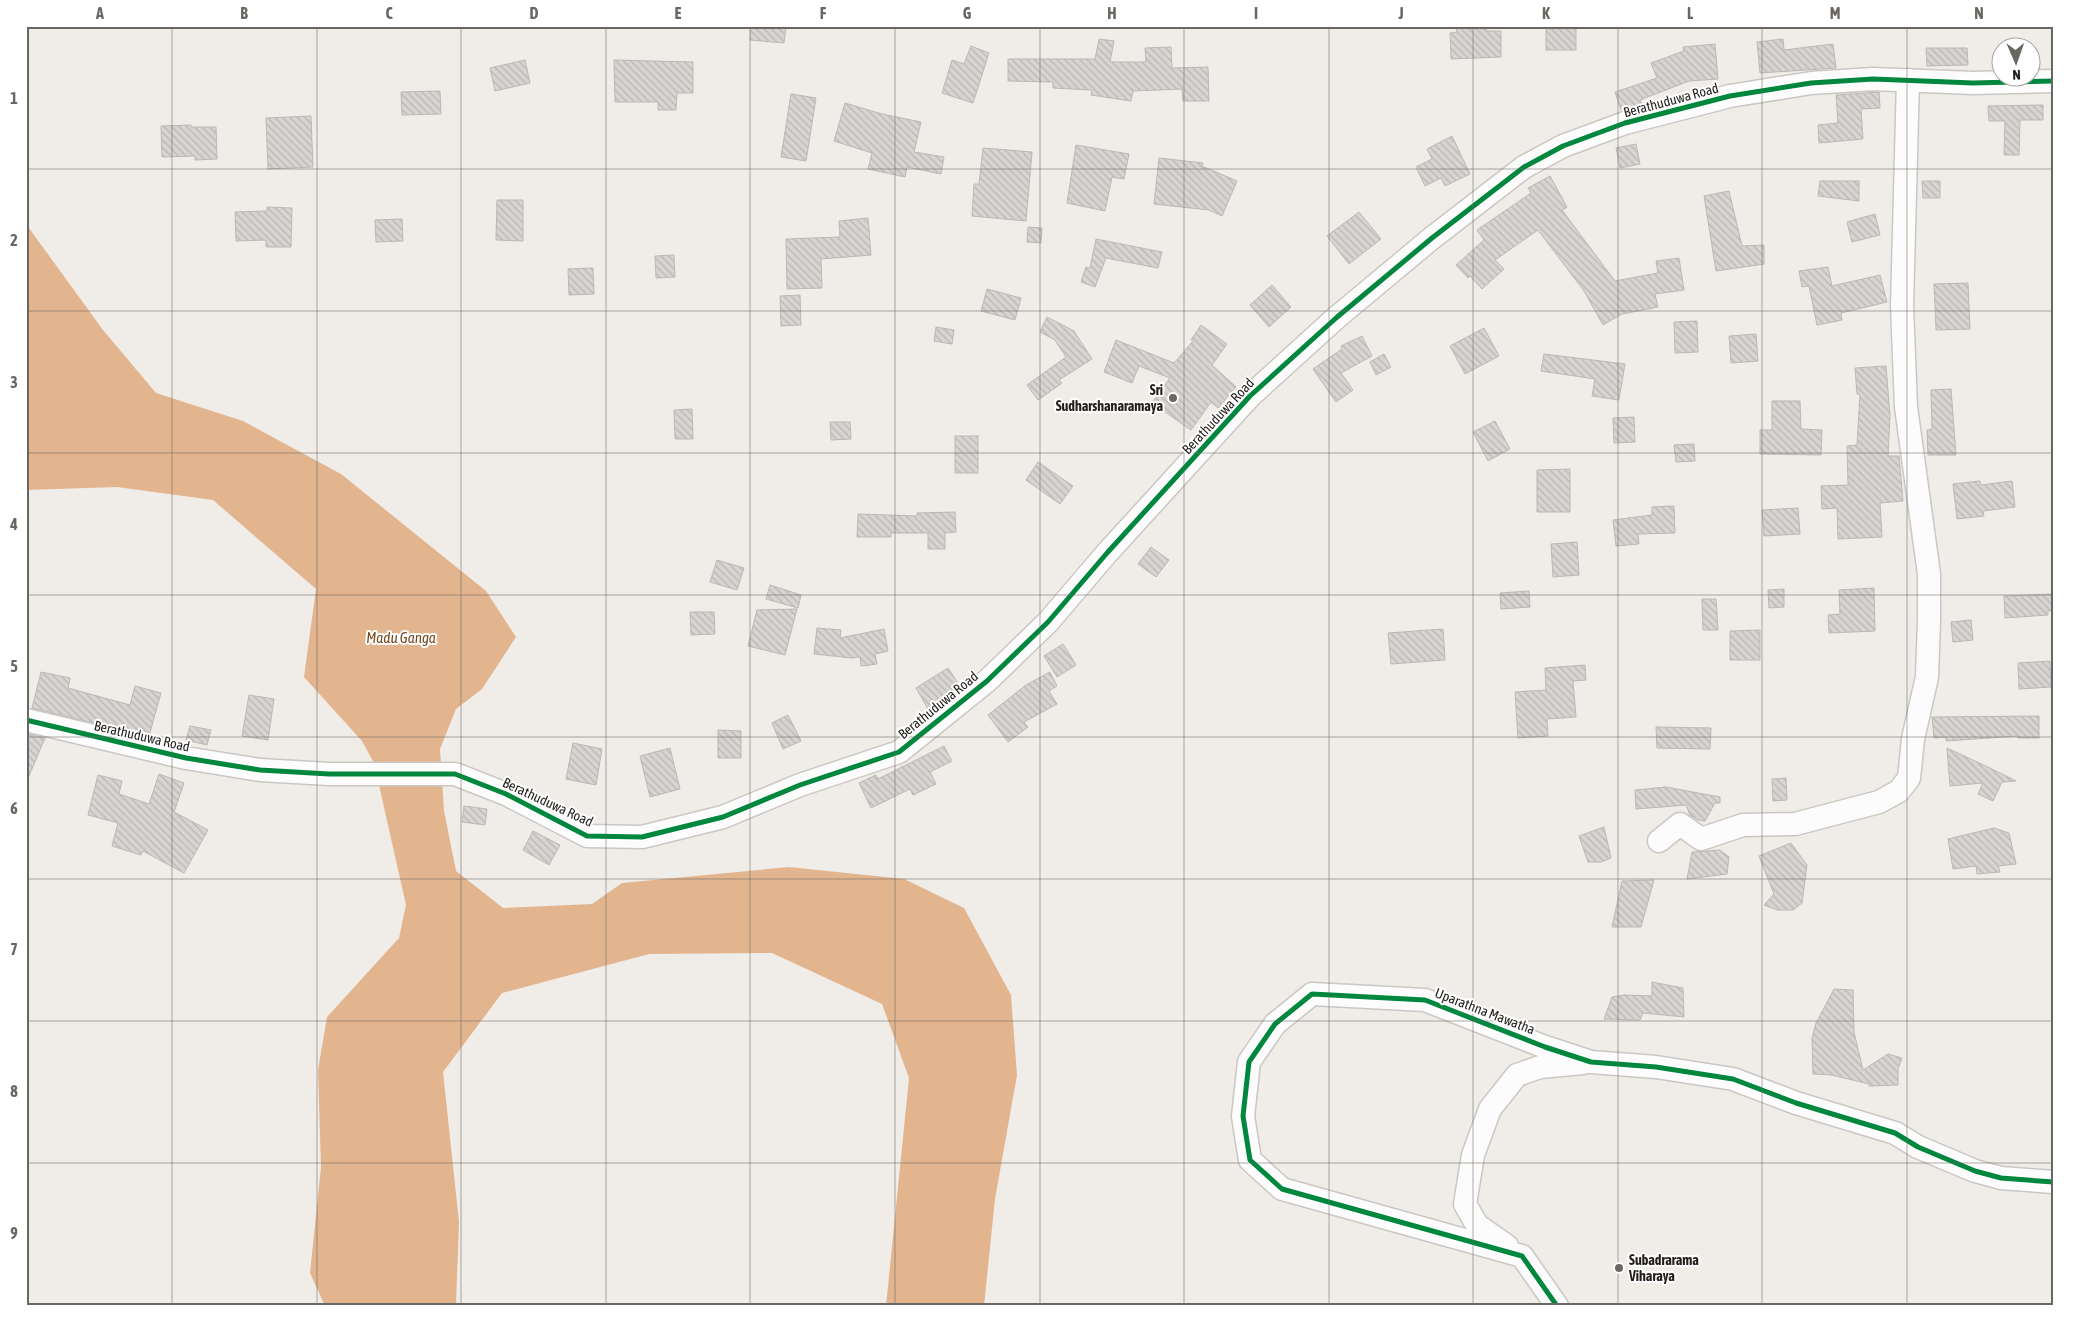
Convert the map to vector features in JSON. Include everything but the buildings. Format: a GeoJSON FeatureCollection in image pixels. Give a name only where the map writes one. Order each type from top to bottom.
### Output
{"type":"FeatureCollection","features":[{"type":"Feature","properties":{"kind":"street","name":"Berathuduwa Road"},"geometry":{"type":"LineString","coordinates":[[26,720],[186,758],[260,770],[373,774],[455,774],[506,794],[587,836],[642,837],[723,817],[800,785],[899,752],[987,681],[1048,622],[1107,553],[1250,396],[1336,318],[1432,238],[1524,167],[1563,146],[1625,123],[1730,96],[1810,83],[1873,79],[1973,83],[2053,80]]}},
{"type":"Feature","properties":{"kind":"street"},"geometry":{"type":"LineString","coordinates":[[1659,841],[1680,824],[1701,838],[1744,825],[1796,824],[1843,812],[1886,798],[1899,791],[1909,778],[1913,739],[1927,677],[1929,574],[1906,407],[1902,306],[1908,80]]}},
{"type":"Feature","properties":{"kind":"street","name":"Uparathna Mawatha"},"geometry":{"type":"LineString","coordinates":[[1522,1256],[1282,1189],[1250,1160],[1243,1116],[1249,1062],[1276,1024],[1312,994],[1425,1000],[1545,1047],[1591,1062],[1656,1068],[1733,1079],[1796,1103],[1895,1133],[1918,1147],[1975,1171],[2000,1178],[2053,1182]]}},
{"type":"Feature","properties":{"kind":"street"},"geometry":{"type":"LineString","coordinates":[[1557,1306],[1522,1256],[1477,1225],[1465,1204],[1473,1155],[1490,1109],[1517,1075],[1540,1067],[1591,1062]]}},
{"type":"Feature","properties":{"kind":"water","name":"Madu Ganga"},"geometry":{"type":"Polygon","coordinates":[[[26,224],[103,330],[156,393],[243,421],[341,474],[486,591],[516,637],[482,689],[456,709],[440,749],[444,811],[456,871],[503,908],[592,904],[622,883],[789,867],[904,879],[964,908],[1011,995],[1017,1075],[995,1199],[984,1306],[886,1306],[909,1078],[882,1004],[772,953],[649,954],[502,993],[443,1072],[459,1222],[456,1306],[325,1306],[310,1273],[321,1167],[318,1070],[327,1017],[399,938],[406,905],[374,763],[362,741],[304,677],[316,589],[213,500],[117,487],[26,490],[26,224]]]}},
{"type":"Feature","properties":{"kind":"cycle path"},"geometry":{"type":"LineString","coordinates":[[26,720],[186,758],[260,770],[329,774],[455,774],[506,794],[587,836],[642,837],[723,817],[800,785],[899,752],[987,681],[1048,622],[1107,553],[1250,396],[1336,318],[1432,238],[1524,167],[1563,146],[1625,123],[1730,96],[1811,83],[1873,79],[1973,83],[2053,81]]}},
{"type":"Feature","properties":{"kind":"cycle path"},"geometry":{"type":"LineString","coordinates":[[1557,1306],[1522,1256],[1282,1189],[1250,1160],[1243,1116],[1249,1062],[1275,1024],[1312,994],[1425,1000],[1545,1047],[1591,1062],[1656,1067],[1733,1079],[1796,1103],[1895,1133],[1918,1147],[1975,1171],[2001,1178],[2053,1182]]}},
{"type":"Feature","properties":{"kind":"place","name":"Sri Sudharshanaramaya"},"geometry":{"type":"Point","coordinates":[1173,398]}},
{"type":"Feature","properties":{"kind":"place","name":"Subadrarama Viharaya"},"geometry":{"type":"Point","coordinates":[1619,1268]}}]}
